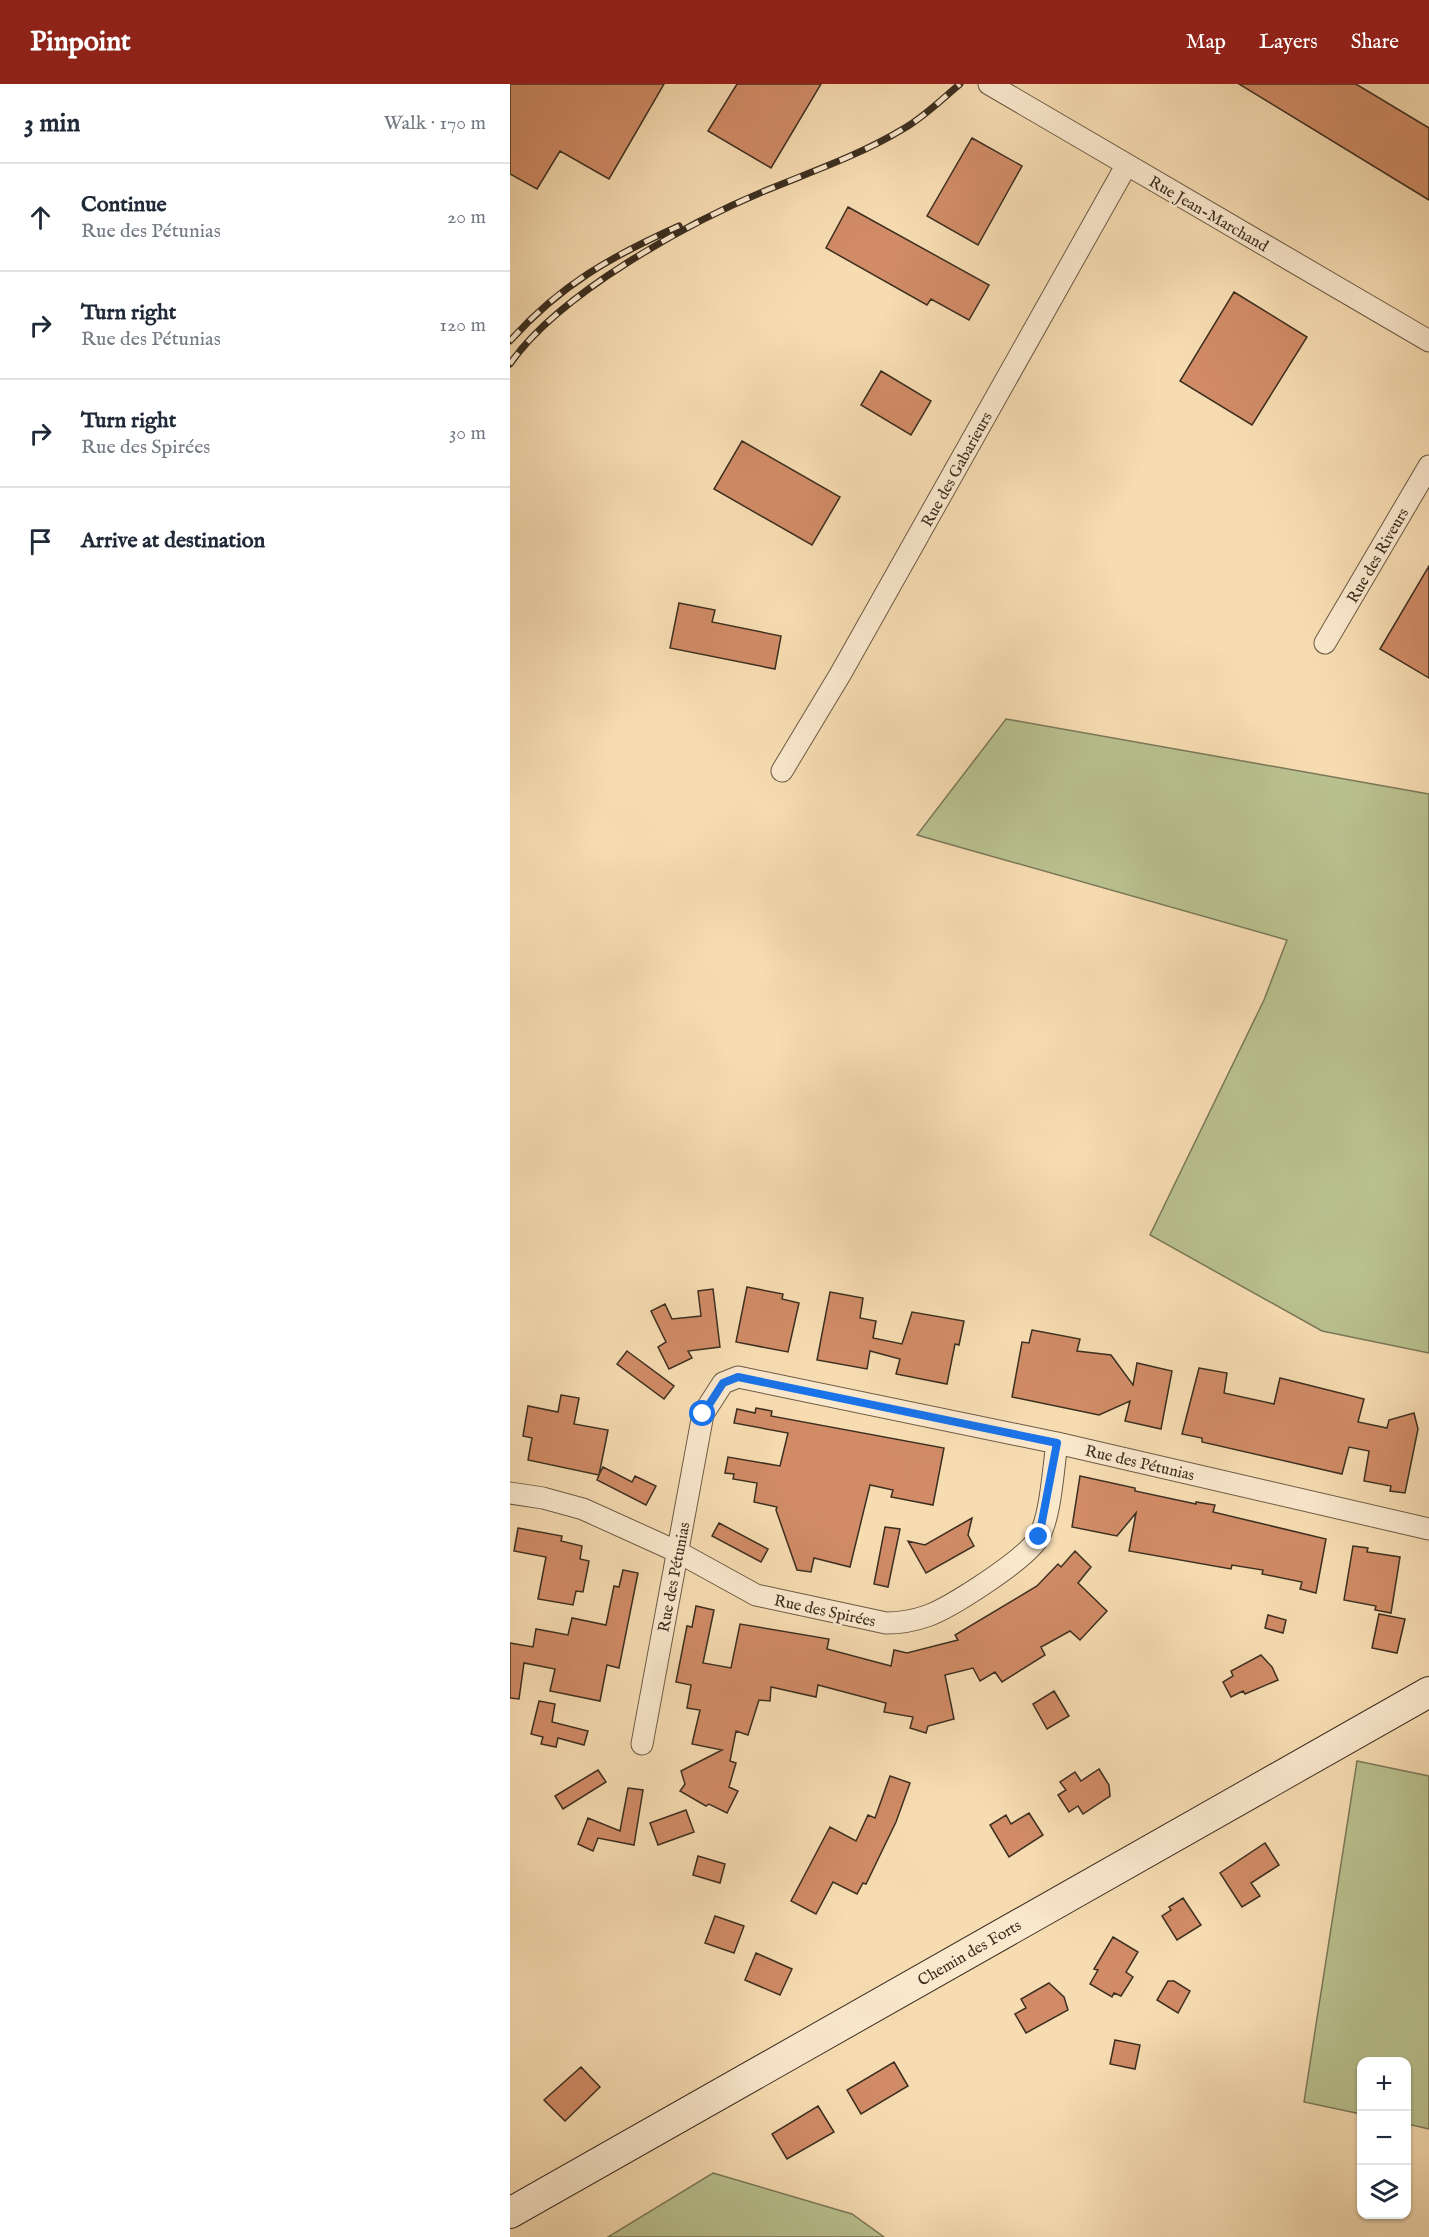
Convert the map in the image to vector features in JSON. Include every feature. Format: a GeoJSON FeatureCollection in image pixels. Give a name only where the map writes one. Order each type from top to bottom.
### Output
{"type":"FeatureCollection","features":[{"type":"Feature","properties":{"kind":"street","name":"Rue Jean-Marchand"},"geometry":{"type":"LineString","coordinates":[[989,84],[1126,166],[1305,267],[1429,342]]}},
{"type":"Feature","properties":{"kind":"street","name":"Rue des Gabarieurs"},"geometry":{"type":"LineString","coordinates":[[782,771],[841,673],[1126,166]]}},
{"type":"Feature","properties":{"kind":"street","name":"Rue des Riveurs"},"geometry":{"type":"LineString","coordinates":[[1325,643],[1429,466]]}},
{"type":"Feature","properties":{"kind":"street","name":"Rue des Pétunias"},"geometry":{"type":"LineString","coordinates":[[642,1744],[703,1414],[723,1383],[738,1377],[1057,1443],[1429,1529]]}},
{"type":"Feature","properties":{"kind":"street","name":"Rue des Spirées"},"geometry":{"type":"LineString","coordinates":[[510,1493],[543,1498],[584,1509],[678,1552],[756,1594],[886,1623],[929,1616],[1014,1564],[1028,1551],[1039,1537],[1045,1518],[1057,1443]]}},
{"type":"Feature","properties":{"kind":"street","name":"Chemin des Forts"},"geometry":{"type":"LineString","coordinates":[[510,2213],[1429,1692]]}},
{"type":"Feature","properties":{"kind":"green space"},"geometry":{"type":"Polygon","coordinates":[[[1006,719],[1429,794],[1429,1353],[1322,1331],[1150,1235],[1264,1000],[1287,940],[917,835],[1006,719]]]}},
{"type":"Feature","properties":{"kind":"green space"},"geometry":{"type":"Polygon","coordinates":[[[1357,1761],[1429,1776],[1429,2129],[1411,2125],[1411,2057],[1357,2057],[1357,2113],[1304,2102],[1357,1761]]]}},
{"type":"Feature","properties":{"kind":"green space"},"geometry":{"type":"Polygon","coordinates":[[[713,2173],[852,2214],[884,2237],[608,2237],[713,2173]]]}},
{"type":"Feature","properties":{"kind":"building"},"geometry":{"type":"Polygon","coordinates":[[[510,84],[664,84],[609,179],[560,151],[537,189],[510,174],[510,84]]]}},
{"type":"Feature","properties":{"kind":"building"},"geometry":{"type":"Polygon","coordinates":[[[737,84],[821,84],[771,168],[708,131],[737,84]]]}},
{"type":"Feature","properties":{"kind":"building"},"geometry":{"type":"Polygon","coordinates":[[[1239,84],[1356,84],[1429,128],[1429,200],[1239,84]]]}},
{"type":"Feature","properties":{"kind":"building"},"geometry":{"type":"Polygon","coordinates":[[[972,138],[1022,166],[978,245],[927,216],[972,138]]]}},
{"type":"Feature","properties":{"kind":"building"},"geometry":{"type":"Polygon","coordinates":[[[848,207],[989,285],[969,320],[931,299],[927,305],[826,248],[848,207]]]}},
{"type":"Feature","properties":{"kind":"building"},"geometry":{"type":"Polygon","coordinates":[[[1234,292],[1307,337],[1252,425],[1180,381],[1234,292]]]}},
{"type":"Feature","properties":{"kind":"building"},"geometry":{"type":"Polygon","coordinates":[[[881,371],[931,401],[911,435],[861,405],[881,371]]]}},
{"type":"Feature","properties":{"kind":"building"},"geometry":{"type":"Polygon","coordinates":[[[742,441],[840,497],[812,545],[714,489],[742,441]]]}},
{"type":"Feature","properties":{"kind":"building"},"geometry":{"type":"Polygon","coordinates":[[[1429,566],[1429,678],[1380,649],[1429,566]]]}},
{"type":"Feature","properties":{"kind":"building"},"geometry":{"type":"Polygon","coordinates":[[[679,603],[715,610],[712,622],[781,636],[775,669],[670,648],[679,603]]]}},
{"type":"Feature","properties":{"kind":"building"},"geometry":{"type":"Polygon","coordinates":[[[747,1287],[783,1294],[782,1299],[799,1303],[788,1352],[736,1342],[747,1287]]]}},
{"type":"Feature","properties":{"kind":"building"},"geometry":{"type":"Polygon","coordinates":[[[713,1289],[720,1347],[688,1351],[692,1358],[669,1369],[658,1347],[666,1342],[651,1311],[665,1304],[672,1319],[701,1316],[698,1291],[713,1289]]]}},
{"type":"Feature","properties":{"kind":"building"},"geometry":{"type":"Polygon","coordinates":[[[830,1292],[863,1298],[860,1318],[876,1321],[873,1338],[902,1344],[912,1312],[964,1321],[959,1345],[955,1344],[947,1384],[896,1374],[900,1359],[870,1351],[867,1369],[817,1360],[830,1292]]]}},
{"type":"Feature","properties":{"kind":"building"},"geometry":{"type":"Polygon","coordinates":[[[1032,1330],[1080,1339],[1077,1351],[1111,1355],[1133,1385],[1137,1363],[1172,1371],[1161,1429],[1125,1421],[1130,1401],[1099,1415],[1012,1397],[1022,1342],[1029,1343],[1032,1330]]]}},
{"type":"Feature","properties":{"kind":"building"},"geometry":{"type":"Polygon","coordinates":[[[627,1351],[674,1386],[664,1399],[617,1364],[627,1351]]]}},
{"type":"Feature","properties":{"kind":"building"},"geometry":{"type":"Polygon","coordinates":[[[1199,1368],[1227,1373],[1224,1393],[1274,1404],[1280,1378],[1364,1399],[1358,1422],[1387,1428],[1389,1420],[1414,1413],[1418,1429],[1405,1493],[1390,1491],[1391,1486],[1364,1481],[1369,1451],[1349,1447],[1342,1474],[1202,1442],[1202,1438],[1182,1434],[1199,1368]]]}},
{"type":"Feature","properties":{"kind":"building"},"geometry":{"type":"Polygon","coordinates":[[[561,1395],[579,1398],[574,1424],[608,1430],[599,1475],[528,1460],[532,1438],[523,1436],[528,1406],[558,1412],[561,1395]]]}},
{"type":"Feature","properties":{"kind":"building"},"geometry":{"type":"Polygon","coordinates":[[[756,1408],[772,1411],[771,1416],[944,1448],[933,1505],[891,1497],[893,1490],[870,1485],[850,1567],[814,1558],[811,1572],[797,1570],[776,1510],[777,1507],[754,1502],[757,1483],[733,1479],[734,1474],[725,1473],[728,1457],[780,1466],[788,1433],[734,1423],[737,1409],[755,1413],[756,1408]]]}},
{"type":"Feature","properties":{"kind":"building"},"geometry":{"type":"Polygon","coordinates":[[[603,1467],[632,1482],[635,1476],[656,1486],[646,1505],[597,1480],[603,1467]]]}},
{"type":"Feature","properties":{"kind":"building"},"geometry":{"type":"Polygon","coordinates":[[[1080,1476],[1135,1488],[1135,1491],[1196,1504],[1196,1502],[1215,1505],[1213,1512],[1326,1539],[1316,1593],[1300,1589],[1302,1582],[1262,1574],[1263,1570],[1232,1565],[1231,1569],[1129,1551],[1136,1513],[1117,1536],[1072,1527],[1080,1476]]]}},
{"type":"Feature","properties":{"kind":"building"},"geometry":{"type":"Polygon","coordinates":[[[972,1518],[968,1535],[974,1546],[926,1573],[908,1541],[925,1545],[972,1518]]]}},
{"type":"Feature","properties":{"kind":"building"},"geometry":{"type":"Polygon","coordinates":[[[719,1523],[768,1549],[761,1562],[712,1536],[719,1523]]]}},
{"type":"Feature","properties":{"kind":"building"},"geometry":{"type":"Polygon","coordinates":[[[885,1527],[900,1529],[888,1587],[874,1584],[885,1527]]]}},
{"type":"Feature","properties":{"kind":"building"},"geometry":{"type":"Polygon","coordinates":[[[518,1528],[562,1536],[561,1541],[582,1546],[580,1559],[589,1561],[583,1592],[576,1591],[573,1605],[538,1599],[546,1557],[514,1551],[518,1528]]]}},
{"type":"Feature","properties":{"kind":"building"},"geometry":{"type":"Polygon","coordinates":[[[1353,1546],[1368,1548],[1367,1552],[1400,1557],[1391,1613],[1375,1610],[1376,1606],[1344,1600],[1353,1546]]]}},
{"type":"Feature","properties":{"kind":"building"},"geometry":{"type":"Polygon","coordinates":[[[1075,1551],[1091,1567],[1078,1583],[1107,1611],[1080,1640],[1070,1631],[1041,1647],[1045,1655],[1002,1682],[995,1672],[980,1681],[973,1668],[945,1675],[954,1719],[928,1726],[926,1733],[910,1728],[913,1717],[884,1712],[886,1703],[818,1685],[816,1697],[771,1687],[770,1701],[759,1700],[748,1735],[736,1731],[730,1761],[736,1763],[729,1787],[738,1791],[727,1813],[709,1804],[706,1806],[680,1791],[685,1784],[681,1771],[722,1750],[692,1744],[700,1710],[687,1708],[691,1685],[676,1682],[687,1626],[692,1627],[696,1606],[714,1610],[703,1663],[731,1668],[740,1624],[829,1639],[827,1649],[891,1666],[894,1650],[907,1653],[958,1640],[955,1635],[1037,1586],[1058,1564],[1061,1567],[1075,1551]]]}},
{"type":"Feature","properties":{"kind":"building"},"geometry":{"type":"Polygon","coordinates":[[[623,1570],[638,1573],[619,1668],[607,1665],[600,1701],[550,1691],[555,1669],[524,1663],[519,1699],[510,1698],[510,1643],[533,1647],[536,1629],[568,1635],[572,1618],[606,1625],[614,1586],[619,1587],[623,1570]]]}},
{"type":"Feature","properties":{"kind":"building"},"geometry":{"type":"Polygon","coordinates":[[[1379,1614],[1405,1619],[1397,1653],[1372,1648],[1379,1614]]]}},
{"type":"Feature","properties":{"kind":"building"},"geometry":{"type":"Polygon","coordinates":[[[1268,1615],[1286,1620],[1283,1633],[1265,1628],[1268,1615]]]}},
{"type":"Feature","properties":{"kind":"building"},"geometry":{"type":"Polygon","coordinates":[[[1261,1655],[1272,1667],[1278,1680],[1245,1694],[1243,1691],[1231,1697],[1223,1682],[1233,1676],[1231,1671],[1261,1655]]]}},
{"type":"Feature","properties":{"kind":"building"},"geometry":{"type":"Polygon","coordinates":[[[1054,1691],[1069,1716],[1047,1729],[1033,1704],[1054,1691]]]}},
{"type":"Feature","properties":{"kind":"building"},"geometry":{"type":"Polygon","coordinates":[[[539,1701],[555,1704],[552,1722],[588,1731],[584,1745],[558,1738],[556,1747],[541,1744],[543,1737],[531,1734],[539,1701]]]}},
{"type":"Feature","properties":{"kind":"building"},"geometry":{"type":"Polygon","coordinates":[[[1099,1769],[1109,1785],[1110,1796],[1083,1814],[1078,1806],[1069,1812],[1058,1795],[1066,1790],[1060,1782],[1075,1772],[1081,1781],[1099,1769]]]}},
{"type":"Feature","properties":{"kind":"building"},"geometry":{"type":"Polygon","coordinates":[[[598,1770],[606,1782],[563,1809],[555,1796],[598,1770]]]}},
{"type":"Feature","properties":{"kind":"building"},"geometry":{"type":"Polygon","coordinates":[[[890,1776],[910,1783],[896,1822],[866,1884],[863,1883],[857,1894],[833,1882],[816,1914],[791,1901],[830,1827],[856,1841],[868,1815],[875,1818],[890,1776]]]}},
{"type":"Feature","properties":{"kind":"building"},"geometry":{"type":"Polygon","coordinates":[[[628,1788],[643,1790],[634,1845],[598,1838],[593,1851],[578,1844],[588,1818],[620,1831],[628,1788]]]}},
{"type":"Feature","properties":{"kind":"building"},"geometry":{"type":"Polygon","coordinates":[[[686,1810],[694,1832],[658,1845],[650,1823],[686,1810]]]}},
{"type":"Feature","properties":{"kind":"building"},"geometry":{"type":"Polygon","coordinates":[[[1029,1813],[1043,1835],[1009,1857],[990,1825],[1006,1815],[1011,1824],[1029,1813]]]}},
{"type":"Feature","properties":{"kind":"building"},"geometry":{"type":"Polygon","coordinates":[[[1265,1843],[1279,1865],[1251,1883],[1260,1896],[1242,1907],[1220,1873],[1265,1843]]]}},
{"type":"Feature","properties":{"kind":"building"},"geometry":{"type":"Polygon","coordinates":[[[698,1856],[725,1864],[720,1883],[693,1875],[698,1856]]]}},
{"type":"Feature","properties":{"kind":"building"},"geometry":{"type":"Polygon","coordinates":[[[1183,1898],[1201,1925],[1177,1940],[1162,1916],[1171,1910],[1169,1907],[1183,1898]]]}},
{"type":"Feature","properties":{"kind":"building"},"geometry":{"type":"Polygon","coordinates":[[[715,1916],[744,1926],[734,1953],[705,1943],[715,1916]]]}},
{"type":"Feature","properties":{"kind":"building"},"geometry":{"type":"Polygon","coordinates":[[[1113,1937],[1138,1952],[1126,1972],[1133,1977],[1121,1996],[1114,1993],[1112,1997],[1090,1984],[1098,1970],[1094,1969],[1113,1937]]]}},
{"type":"Feature","properties":{"kind":"building"},"geometry":{"type":"Polygon","coordinates":[[[756,1953],[792,1969],[780,1995],[745,1980],[756,1953]]]}},
{"type":"Feature","properties":{"kind":"building"},"geometry":{"type":"Polygon","coordinates":[[[1168,1981],[1174,1981],[1190,1991],[1178,2013],[1157,2000],[1168,1981]]]}},
{"type":"Feature","properties":{"kind":"building"},"geometry":{"type":"Polygon","coordinates":[[[1049,1983],[1064,1997],[1068,2010],[1026,2033],[1015,2014],[1026,2008],[1021,1999],[1049,1983]]]}},
{"type":"Feature","properties":{"kind":"building"},"geometry":{"type":"Polygon","coordinates":[[[1115,2040],[1140,2045],[1135,2069],[1110,2064],[1115,2040]]]}},
{"type":"Feature","properties":{"kind":"building"},"geometry":{"type":"Polygon","coordinates":[[[894,2062],[908,2086],[861,2114],[847,2090],[894,2062]]]}},
{"type":"Feature","properties":{"kind":"building"},"geometry":{"type":"Polygon","coordinates":[[[581,2067],[600,2087],[565,2121],[544,2100],[581,2067]]]}},
{"type":"Feature","properties":{"kind":"building"},"geometry":{"type":"Polygon","coordinates":[[[818,2106],[834,2132],[787,2159],[772,2134],[818,2106]]]}},
{"type":"Feature","properties":{"kind":"railway"},"geometry":{"type":"LineString","coordinates":[[510,364],[532,338],[559,312],[627,263],[736,204],[887,138],[933,108],[960,84]]}},
{"type":"Feature","properties":{"kind":"railway"},"geometry":{"type":"LineString","coordinates":[[510,341],[548,304],[588,274],[631,249],[679,226]]}},
{"type":"Feature","properties":{"kind":"route"},"geometry":{"type":"LineString","coordinates":[[703,1414],[723,1383],[738,1377],[752,1378],[1057,1443],[1045,1518],[1039,1537]]}}]}
